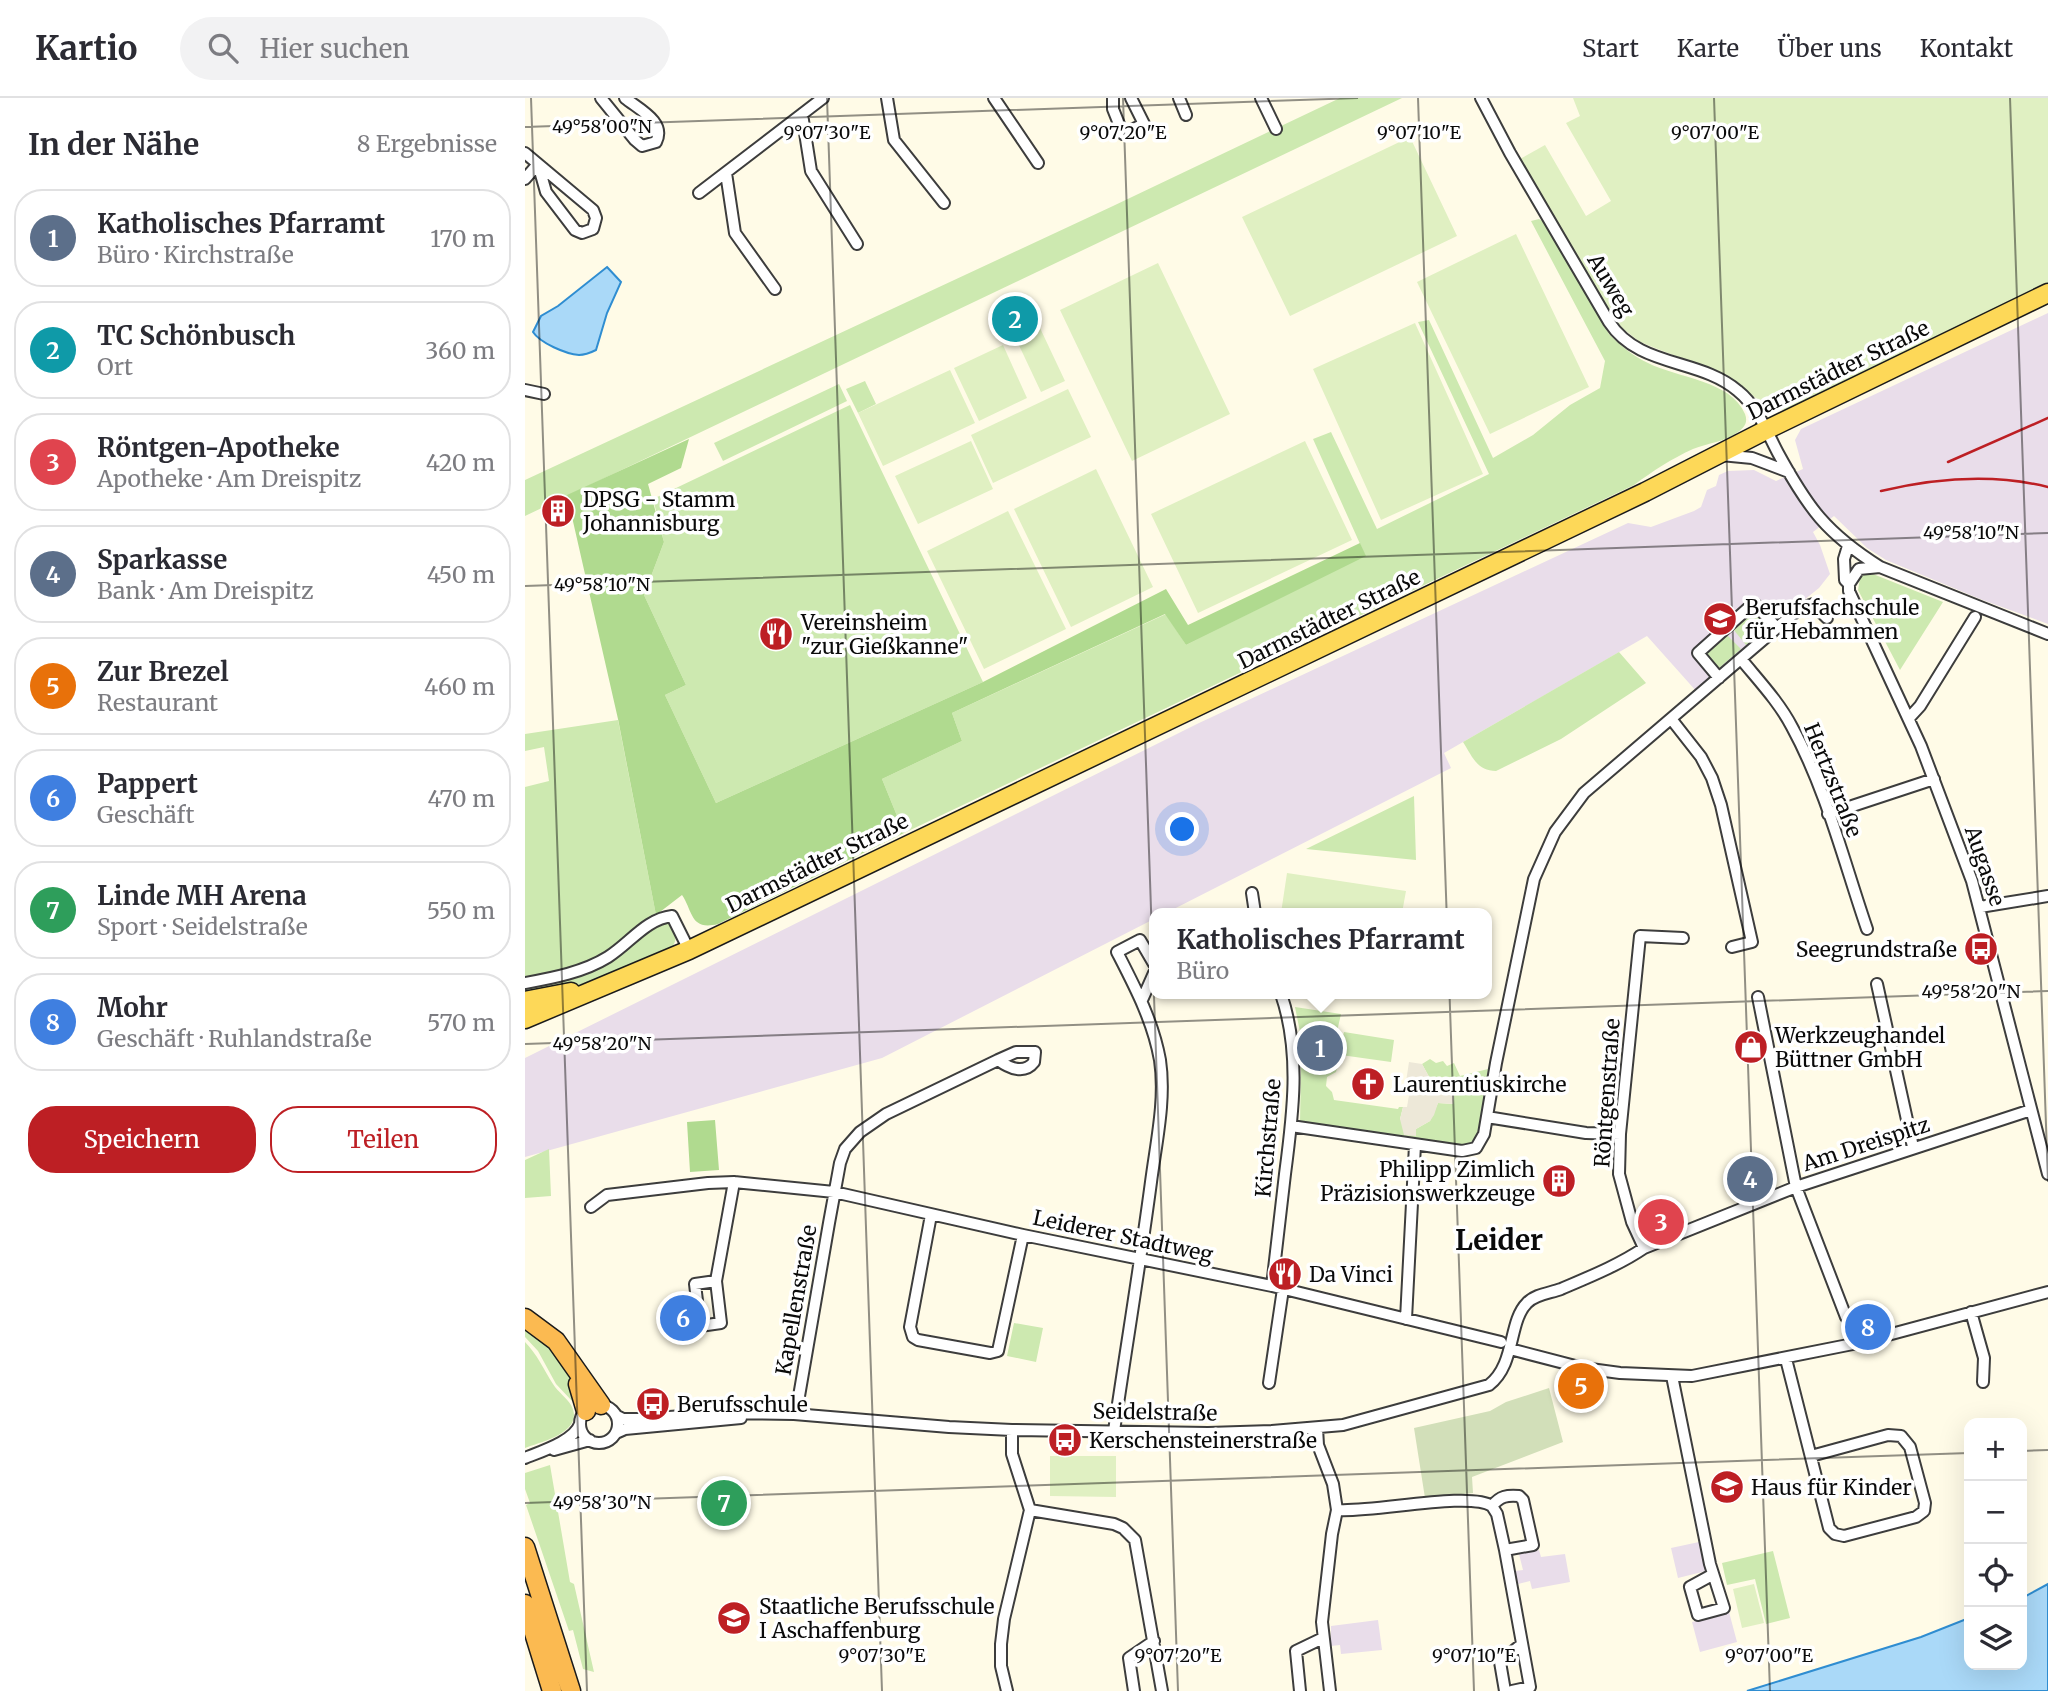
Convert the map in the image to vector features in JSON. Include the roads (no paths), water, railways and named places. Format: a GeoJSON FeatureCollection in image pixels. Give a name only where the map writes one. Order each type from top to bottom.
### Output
{"type":"FeatureCollection","features":[{"type":"Feature","properties":{"kind":"highway"},"geometry":{"type":"LineString","coordinates":[[526,1318],[547,1332],[570,1360],[589,1413]]}},
{"type":"Feature","properties":{"kind":"highway"},"geometry":{"type":"LineString","coordinates":[[525,1547],[547,1645],[552,1691]]}},
{"type":"Feature","properties":{"kind":"highway"},"geometry":{"type":"LineString","coordinates":[[525,1604],[571,1691]]}},
{"type":"Feature","properties":{"kind":"main road","name":"Darmstädter Straße"},"geometry":{"type":"LineString","coordinates":[[525,1019],[688,950],[1330,644],[2048,293]]}},
{"type":"Feature","properties":{"kind":"main road","name":"Darmstädter Straße"},"geometry":{"type":"LineString","coordinates":[[525,1000],[579,990],[625,976]]}},
{"type":"Feature","properties":{"kind":"street"},"geometry":{"type":"LineString","coordinates":[[601,98],[635,141],[642,146],[656,142],[660,134],[658,125],[625,98]]}},
{"type":"Feature","properties":{"kind":"street"},"geometry":{"type":"LineString","coordinates":[[698,193],[823,98]]}},
{"type":"Feature","properties":{"kind":"street"},"geometry":{"type":"LineString","coordinates":[[887,98],[894,140],[944,202]]}},
{"type":"Feature","properties":{"kind":"street"},"geometry":{"type":"LineString","coordinates":[[994,98],[1038,163]]}},
{"type":"Feature","properties":{"kind":"street"},"geometry":{"type":"LineString","coordinates":[[1116,99],[1114,109],[1123,134],[1144,124],[1132,98]]}},
{"type":"Feature","properties":{"kind":"street"},"geometry":{"type":"LineString","coordinates":[[1179,98],[1186,115]]}},
{"type":"Feature","properties":{"kind":"street"},"geometry":{"type":"LineString","coordinates":[[1261,98],[1276,129]]}},
{"type":"Feature","properties":{"kind":"street","name":"Auweg"},"geometry":{"type":"LineString","coordinates":[[1481,98],[1510,153],[1614,329],[1638,349],[1732,385],[1748,400],[1766,430]]}},
{"type":"Feature","properties":{"kind":"street"},"geometry":{"type":"LineString","coordinates":[[802,114],[811,171],[857,244]]}},
{"type":"Feature","properties":{"kind":"street"},"geometry":{"type":"LineString","coordinates":[[525,153],[538,164],[593,211],[596,218],[593,229],[582,233],[575,230],[546,192],[538,164]]}},
{"type":"Feature","properties":{"kind":"street"},"geometry":{"type":"LineString","coordinates":[[525,178],[538,164]]}},
{"type":"Feature","properties":{"kind":"street"},"geometry":{"type":"LineString","coordinates":[[726,173],[735,233],[775,289]]}},
{"type":"Feature","properties":{"kind":"street"},"geometry":{"type":"LineString","coordinates":[[525,390],[544,394]]}},
{"type":"Feature","properties":{"kind":"street"},"geometry":{"type":"LineString","coordinates":[[1766,430],[1820,521],[1848,546],[1880,567],[2048,635]]}},
{"type":"Feature","properties":{"kind":"street"},"geometry":{"type":"LineString","coordinates":[[1717,455],[1752,458],[1791,476]]}},
{"type":"Feature","properties":{"kind":"street","name":"Augasse"},"geometry":{"type":"LineString","coordinates":[[1848,546],[1844,565],[1845,580],[1909,718],[1980,907],[2048,1174]]}},
{"type":"Feature","properties":{"kind":"street"},"geometry":{"type":"LineString","coordinates":[[1849,584],[1860,569],[1880,567]]}},
{"type":"Feature","properties":{"kind":"street"},"geometry":{"type":"LineString","coordinates":[[1719,678],[1698,653],[1754,603],[1777,628]]}},
{"type":"Feature","properties":{"kind":"street"},"geometry":{"type":"LineString","coordinates":[[1291,1126],[1462,1151],[1476,1148],[1484,1134],[1534,879],[1555,832],[1581,796],[1799,609],[1809,604],[1818,607],[1827,618]]}},
{"type":"Feature","properties":{"kind":"street"},"geometry":{"type":"LineString","coordinates":[[1909,718],[1975,617]]}},
{"type":"Feature","properties":{"kind":"street","name":"Hertzstraße"},"geometry":{"type":"LineString","coordinates":[[1741,659],[1775,701],[1808,758],[1867,929]]}},
{"type":"Feature","properties":{"kind":"street"},"geometry":{"type":"LineString","coordinates":[[1672,720],[1701,757],[1712,778],[1721,806],[1752,942],[1732,947]]}},
{"type":"Feature","properties":{"kind":"street"},"geometry":{"type":"LineString","coordinates":[[1828,814],[1934,779]]}},
{"type":"Feature","properties":{"kind":"street"},"geometry":{"type":"LineString","coordinates":[[1252,893],[1254,908]]}},
{"type":"Feature","properties":{"kind":"street"},"geometry":{"type":"LineString","coordinates":[[1980,907],[2048,896]]}},
{"type":"Feature","properties":{"kind":"street"},"geometry":{"type":"LineString","coordinates":[[525,983],[595,964],[660,918],[672,916],[688,950]]}},
{"type":"Feature","properties":{"kind":"street","name":"Röntgenstraße"},"geometry":{"type":"LineString","coordinates":[[1644,1248],[1632,1222],[1619,1174],[1620,1134],[1640,936],[1683,938]]}},
{"type":"Feature","properties":{"kind":"street"},"geometry":{"type":"LineString","coordinates":[[1114,1431],[1161,1094],[1160,1063],[1155,1035],[1142,1000],[1117,952],[1140,940],[1149,955]]}},
{"type":"Feature","properties":{"kind":"street"},"geometry":{"type":"LineString","coordinates":[[1142,1000],[1149,984]]}},
{"type":"Feature","properties":{"kind":"street"},"geometry":{"type":"LineString","coordinates":[[1877,984],[1913,1147]]}},
{"type":"Feature","properties":{"kind":"street"},"geometry":{"type":"LineString","coordinates":[[1758,997],[1796,1187],[1846,1317],[1856,1333]]}},
{"type":"Feature","properties":{"kind":"street","name":"Kirchstraße"},"geometry":{"type":"LineString","coordinates":[[1272,1286],[1291,1126],[1294,1065],[1289,1017],[1283,999]]}},
{"type":"Feature","properties":{"kind":"street","name":"Kapellenstraße"},"geometry":{"type":"LineString","coordinates":[[794,1414],[834,1192],[845,1149],[860,1132],[886,1114],[998,1060]]}},
{"type":"Feature","properties":{"kind":"street","name":"Am Dreispitz"},"geometry":{"type":"LineString","coordinates":[[1507,1346],[1524,1305],[1529,1300],[1559,1290],[1644,1248],[1796,1187],[2031,1110]]}},
{"type":"Feature","properties":{"kind":"street"},"geometry":{"type":"LineString","coordinates":[[1487,1117],[1586,1133],[1620,1134]]}},
{"type":"Feature","properties":{"kind":"street"},"geometry":{"type":"LineString","coordinates":[[1406,1319],[1415,1145]]}},
{"type":"Feature","properties":{"kind":"street"},"geometry":{"type":"LineString","coordinates":[[716,1281],[734,1182]]}},
{"type":"Feature","properties":{"kind":"street","name":"Leiderer Stadtweg"},"geometry":{"type":"LineString","coordinates":[[591,1207],[607,1195],[734,1182],[834,1192],[1023,1235],[1272,1286],[1406,1319],[1583,1368],[1620,1373],[1672,1376],[1703,1374],[1786,1359],[1856,1333],[1971,1312],[2048,1292]]}},
{"type":"Feature","properties":{"kind":"street"},"geometry":{"type":"LineString","coordinates":[[931,1214],[910,1326],[913,1336],[918,1340],[991,1353],[998,1351],[1023,1235]]}},
{"type":"Feature","properties":{"kind":"street"},"geometry":{"type":"LineString","coordinates":[[1269,1383],[1283,1289]]}},
{"type":"Feature","properties":{"kind":"street"},"geometry":{"type":"LineString","coordinates":[[1971,1312],[1984,1358],[1983,1382]]}},
{"type":"Feature","properties":{"kind":"street","name":"Seidelstraße"},"geometry":{"type":"LineString","coordinates":[[617,1416],[623,1419],[643,1419],[722,1413],[794,1414],[1012,1430],[1208,1433],[1318,1428],[1364,1420],[1479,1390],[1498,1378],[1507,1346]]}},
{"type":"Feature","properties":{"kind":"street"},"geometry":{"type":"LineString","coordinates":[[1786,1359],[1829,1528],[1835,1534],[1844,1535],[1916,1517],[1924,1511],[1925,1503],[1910,1447],[1901,1436],[1888,1435],[1811,1456]]}},
{"type":"Feature","properties":{"kind":"street"},"geometry":{"type":"LineString","coordinates":[[1672,1376],[1713,1575]]}},
{"type":"Feature","properties":{"kind":"street"},"geometry":{"type":"LineString","coordinates":[[525,1458],[571,1437],[589,1413],[609,1408],[617,1416],[616,1433],[603,1443],[590,1440],[584,1435],[589,1413]]}},
{"type":"Feature","properties":{"kind":"street","name":"Seidelstraße"},"geometry":{"type":"LineString","coordinates":[[616,1433],[625,1429],[723,1421],[768,1414]]}},
{"type":"Feature","properties":{"kind":"street"},"geometry":{"type":"LineString","coordinates":[[1318,1428],[1318,1445],[1333,1484],[1337,1510],[1322,1622],[1329,1691]]}},
{"type":"Feature","properties":{"kind":"street"},"geometry":{"type":"LineString","coordinates":[[1007,1691],[1001,1666],[1004,1619],[1030,1510],[1012,1454],[1012,1430]]}},
{"type":"Feature","properties":{"kind":"street"},"geometry":{"type":"LineString","coordinates":[[544,1450],[560,1449],[590,1440]]}},
{"type":"Feature","properties":{"kind":"street"},"geometry":{"type":"LineString","coordinates":[[1492,1506],[1498,1499],[1509,1495],[1519,1496],[1523,1500],[1533,1545],[1505,1550]]}},
{"type":"Feature","properties":{"kind":"street"},"geometry":{"type":"LineString","coordinates":[[1337,1510],[1383,1509],[1466,1500],[1486,1502],[1492,1506],[1497,1514],[1505,1550],[1530,1687],[1512,1691]]}},
{"type":"Feature","properties":{"kind":"street"},"geometry":{"type":"LineString","coordinates":[[1030,1510],[1114,1524],[1130,1533],[1138,1552],[1162,1691]]}},
{"type":"Feature","properties":{"kind":"street"},"geometry":{"type":"LineString","coordinates":[[1300,1691],[1296,1651],[1323,1638]]}},
{"type":"Feature","properties":{"kind":"street"},"geometry":{"type":"LineString","coordinates":[[1134,1691],[1129,1658],[1154,1641]]}},
{"type":"Feature","properties":{"kind":"street"},"geometry":{"type":"LineString","coordinates":[[1506,1691],[1500,1662],[1522,1644]]}},
{"type":"Feature","properties":{"kind":"water"},"geometry":{"type":"Polygon","coordinates":[[[607,267],[621,282],[607,313],[596,350],[584,355],[574,354],[554,347],[536,336],[533,332],[541,316],[558,306],[607,267]]]}},
{"type":"Feature","properties":{"kind":"water"},"geometry":{"type":"Polygon","coordinates":[[[2048,1584],[2048,1691],[1747,1691],[1921,1637],[1964,1620],[1964,1670],[2027,1670],[2027,1595],[2048,1584]]]}},
{"type":"Feature","properties":{"kind":"railway"},"geometry":{"type":"LineString","coordinates":[[1948,462],[2048,418]]}},
{"type":"Feature","properties":{"kind":"railway"},"geometry":{"type":"LineString","coordinates":[[1881,491],[1964,479],[2006,480],[2048,487]]}},
{"type":"Feature","properties":{"kind":"place","name":"TC Schönbusch"},"geometry":{"type":"Point","coordinates":[1015,319]}},
{"type":"Feature","properties":{"kind":"place","name":"DPSG - Stamm Johannisburg"},"geometry":{"type":"Point","coordinates":[558,511]}},
{"type":"Feature","properties":{"kind":"place","name":"Berufsfachschule für Hebammen"},"geometry":{"type":"Point","coordinates":[1720,619]}},
{"type":"Feature","properties":{"kind":"place","name":"Vereinsheim \"zur Gießkanne\""},"geometry":{"type":"Point","coordinates":[776,634]}},
{"type":"Feature","properties":{"kind":"place","name":"Seegrundstraße"},"geometry":{"type":"Point","coordinates":[1981,949]}},
{"type":"Feature","properties":{"kind":"place","name":"Werkzeughandel Büttner GmbH"},"geometry":{"type":"Point","coordinates":[1751,1047]}},
{"type":"Feature","properties":{"kind":"place","name":"Katholisches Pfarramt"},"geometry":{"type":"Point","coordinates":[1320,1048]}},
{"type":"Feature","properties":{"kind":"place","name":"Laurentiuskirche"},"geometry":{"type":"Point","coordinates":[1368,1084]}},
{"type":"Feature","properties":{"kind":"place","name":"Sparkasse"},"geometry":{"type":"Point","coordinates":[1750,1179]}},
{"type":"Feature","properties":{"kind":"place","name":"Philipp Zimlich Präzisionswerkzeuge"},"geometry":{"type":"Point","coordinates":[1559,1181]}},
{"type":"Feature","properties":{"kind":"place","name":"Röntgen-Apotheke"},"geometry":{"type":"Point","coordinates":[1661,1222]}},
{"type":"Feature","properties":{"kind":"place","name":"Da Vinci"},"geometry":{"type":"Point","coordinates":[1285,1274]}},
{"type":"Feature","properties":{"kind":"place","name":"Pappert"},"geometry":{"type":"Point","coordinates":[683,1318]}},
{"type":"Feature","properties":{"kind":"place","name":"Mohr"},"geometry":{"type":"Point","coordinates":[1868,1327]}},
{"type":"Feature","properties":{"kind":"place","name":"Zur Brezel"},"geometry":{"type":"Point","coordinates":[1581,1386]}},
{"type":"Feature","properties":{"kind":"place","name":"Berufsschule"},"geometry":{"type":"Point","coordinates":[653,1404]}},
{"type":"Feature","properties":{"kind":"place","name":"Kerschensteinerstraße"},"geometry":{"type":"Point","coordinates":[1065,1440]}},
{"type":"Feature","properties":{"kind":"place","name":"Haus für Kinder"},"geometry":{"type":"Point","coordinates":[1727,1487]}},
{"type":"Feature","properties":{"kind":"place","name":"Linde MH Arena"},"geometry":{"type":"Point","coordinates":[724,1503]}},
{"type":"Feature","properties":{"kind":"place","name":"Staatliche Berufsschule I Aschaffenburg"},"geometry":{"type":"Point","coordinates":[734,1618]}},
{"type":"Feature","properties":{"kind":"district","name":"Leider"},"geometry":{"type":"Point","coordinates":[1499,1240]}}]}
